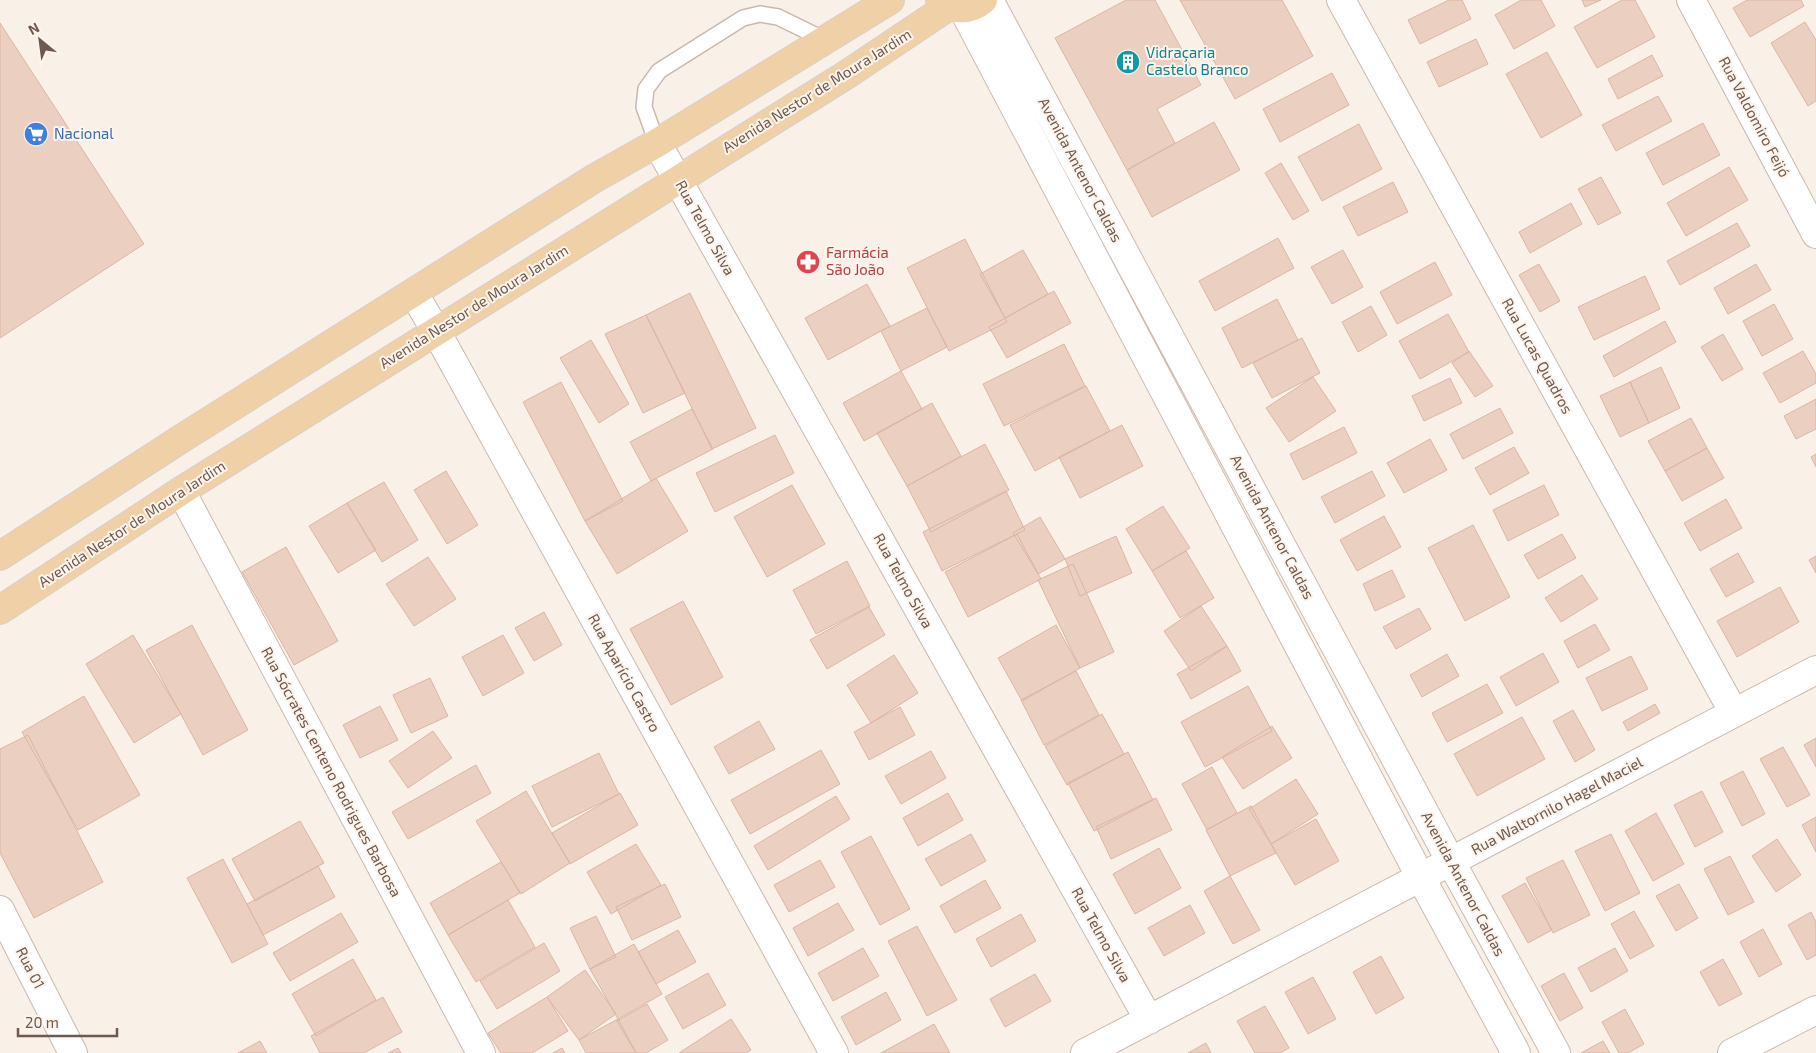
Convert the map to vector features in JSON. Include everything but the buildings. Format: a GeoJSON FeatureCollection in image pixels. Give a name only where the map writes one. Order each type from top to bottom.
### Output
{"type":"FeatureCollection","features":[{"type":"Feature","properties":{"kind":"main road"},"geometry":{"type":"LineString","coordinates":[[0,556],[192,432],[414,294],[594,178],[657,143],[890,0]]}},
{"type":"Feature","properties":{"kind":"main road","name":"Avenida Nestor de Moura Jardim"},"geometry":{"type":"LineString","coordinates":[[0,610],[181,491],[959,4]]}},
{"type":"Feature","properties":{"kind":"main road"},"geometry":{"type":"LineString","coordinates":[[825,40],[846,75]]}},
{"type":"Feature","properties":{"kind":"street","name":"Avenida Antenor Caldas"},"geometry":{"type":"LineString","coordinates":[[989,0],[1451,862],[1556,1053]]}},
{"type":"Feature","properties":{"kind":"street","name":"Rua Lucas Quadros"},"geometry":{"type":"LineString","coordinates":[[1341,0],[1734,713]]}},
{"type":"Feature","properties":{"kind":"street","name":"Rua Valdomiro Feijó"},"geometry":{"type":"LineString","coordinates":[[1691,0],[1816,234]]}},
{"type":"Feature","properties":{"kind":"street","name":"Avenida Antenor Caldas"},"geometry":{"type":"LineString","coordinates":[[959,4],[1421,878],[1516,1053]]}},
{"type":"Feature","properties":{"kind":"street","name":"Rua Telmo Silva"},"geometry":{"type":"LineString","coordinates":[[657,143],[1149,1020]]}},
{"type":"Feature","properties":{"kind":"street","name":"Rua Aparício Castro"},"geometry":{"type":"LineString","coordinates":[[414,294],[834,1053]]}},
{"type":"Feature","properties":{"kind":"street","name":"Rua Sócrates Centeno Rodrigues Barbosa"},"geometry":{"type":"LineString","coordinates":[[181,491],[481,1053]]}},
{"type":"Feature","properties":{"kind":"street","name":"Rua Waltornilo Hagel Maciel"},"geometry":{"type":"LineString","coordinates":[[1085,1053],[1816,670]]}},
{"type":"Feature","properties":{"kind":"street","name":"Rua 01"},"geometry":{"type":"LineString","coordinates":[[0,910],[73,1053]]}},
{"type":"Feature","properties":{"kind":"street"},"geometry":{"type":"LineString","coordinates":[[1732,1053],[1816,1010]]}},
{"type":"Feature","properties":{"kind":"lane"},"geometry":{"type":"LineString","coordinates":[[657,143],[644,107],[646,89],[659,71],[743,18],[760,14],[778,17],[825,40]]}},
{"type":"Feature","properties":{"kind":"place","name":"Vidraçaria Castelo Branco"},"geometry":{"type":"Point","coordinates":[1128,62]}},
{"type":"Feature","properties":{"kind":"place","name":"Nacional"},"geometry":{"type":"Point","coordinates":[36,134]}},
{"type":"Feature","properties":{"kind":"place","name":"Farmácia São João"},"geometry":{"type":"Point","coordinates":[808,262]}}]}
